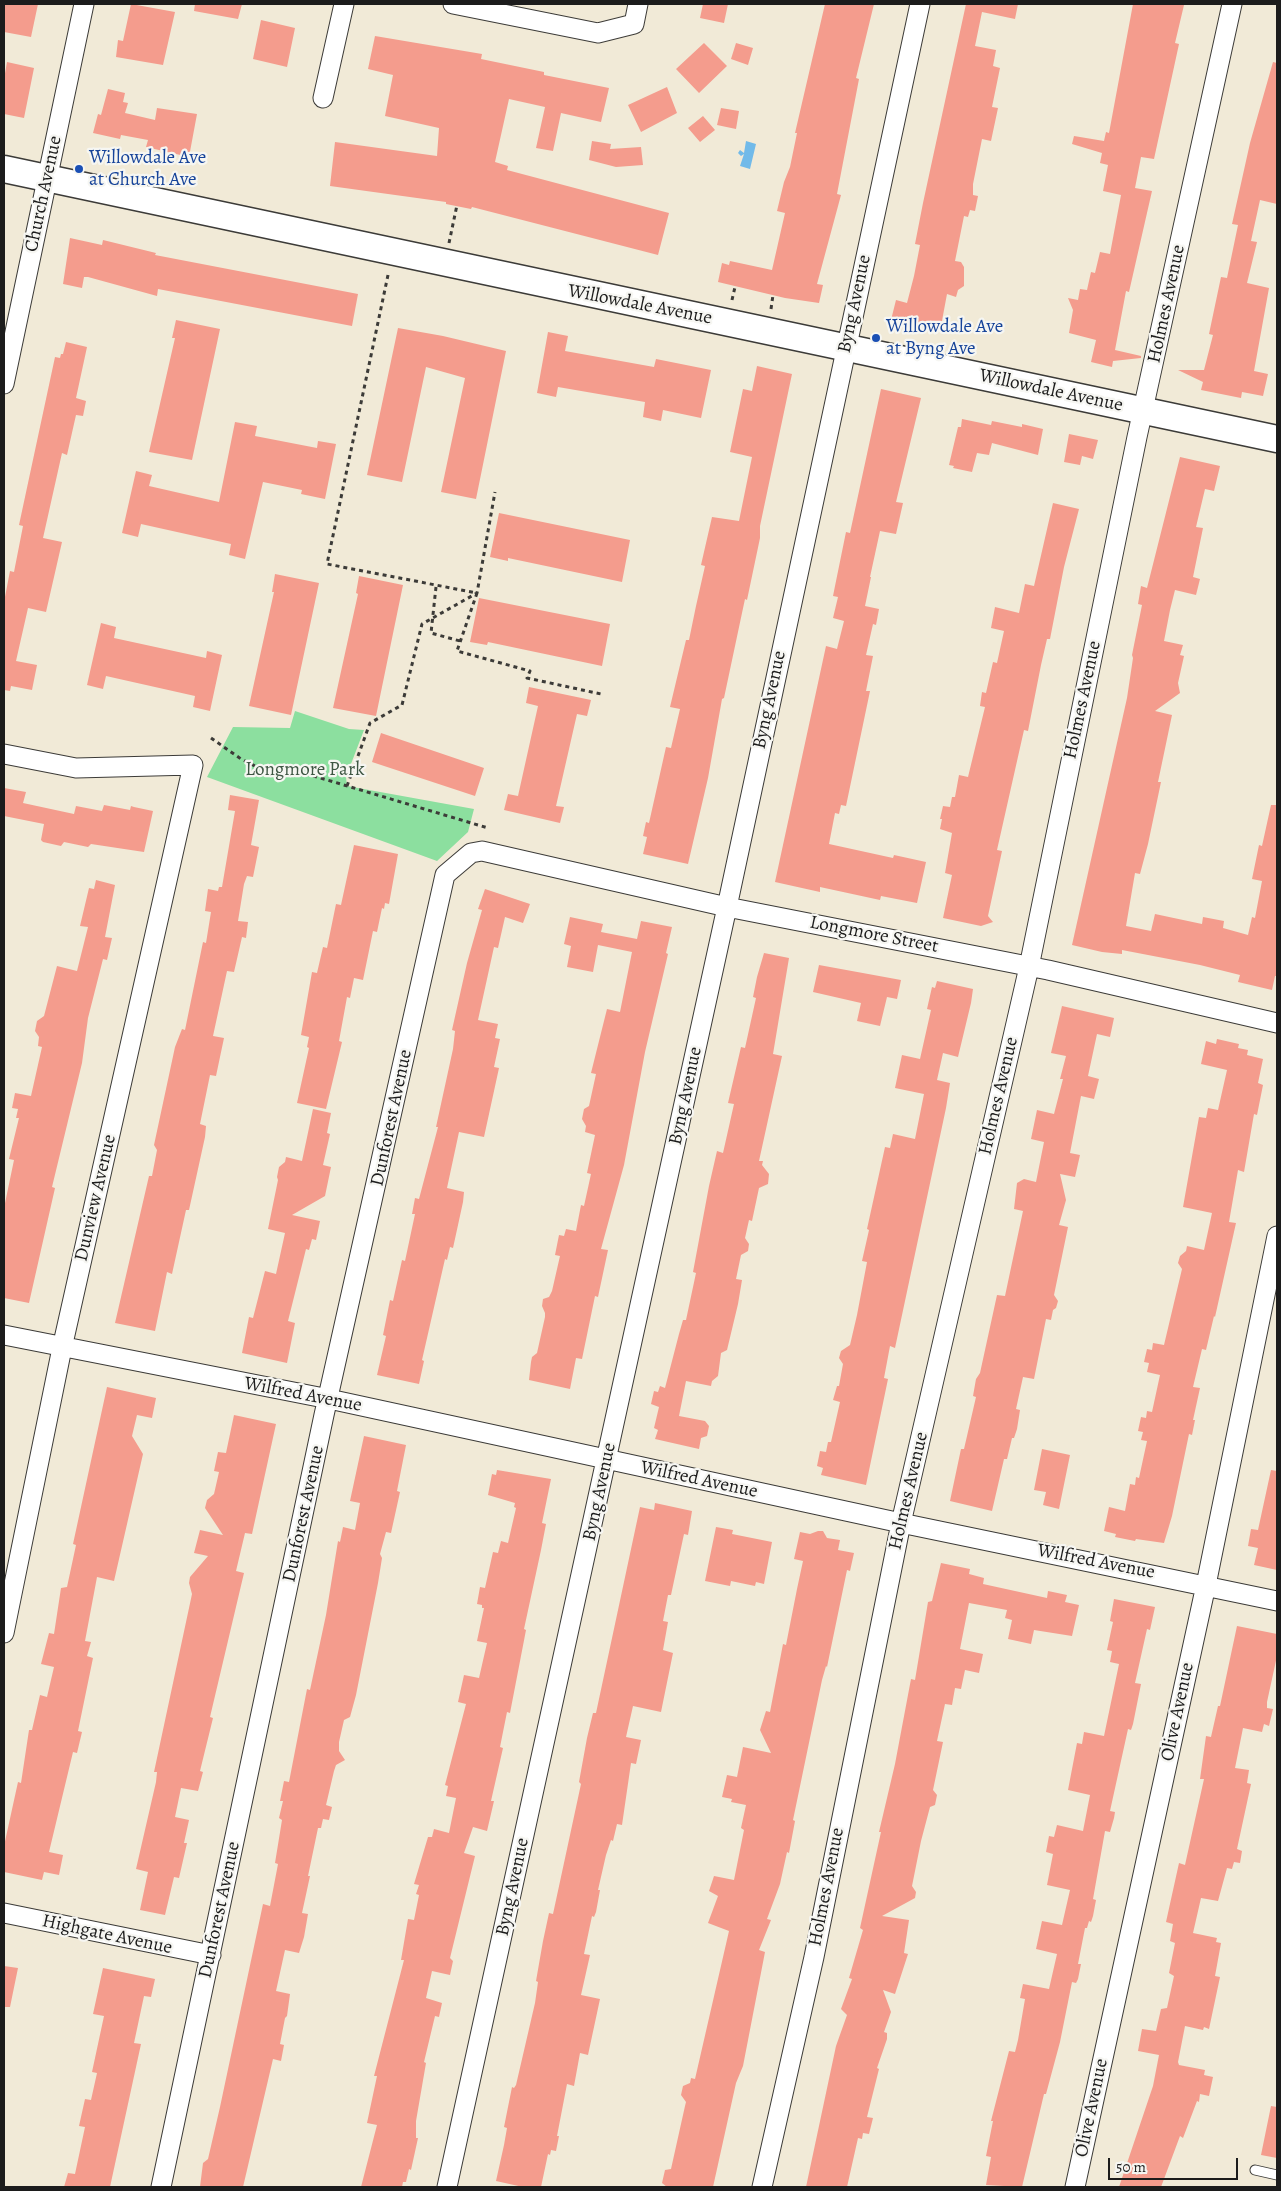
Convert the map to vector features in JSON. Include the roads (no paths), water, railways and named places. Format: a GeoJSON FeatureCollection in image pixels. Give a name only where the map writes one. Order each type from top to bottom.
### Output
{"type":"FeatureCollection","features":[{"type":"Feature","properties":{"kind":"street","name":"Church Avenue"},"geometry":{"type":"LineString","coordinates":[[4,384],[84,4]]}},
{"type":"Feature","properties":{"kind":"street"},"geometry":{"type":"LineString","coordinates":[[323,98],[344,4]]}},
{"type":"Feature","properties":{"kind":"street"},"geometry":{"type":"LineString","coordinates":[[453,4],[598,33],[634,24],[638,4]]}},
{"type":"Feature","properties":{"kind":"street","name":"Byng Avenue"},"geometry":{"type":"LineString","coordinates":[[447,2187],[607,1460],[920,4]]}},
{"type":"Feature","properties":{"kind":"street","name":"Holmes Avenue"},"geometry":{"type":"LineString","coordinates":[[762,2187],[814,1956],[901,1523],[1029,967],[1143,411],[1232,4]]}},
{"type":"Feature","properties":{"kind":"street","name":"Willowdale Avenue"},"geometry":{"type":"LineString","coordinates":[[4,169],[518,280],[1277,439]]}},
{"type":"Feature","properties":{"kind":"street","name":"Dunview Avenue"},"geometry":{"type":"LineString","coordinates":[[4,754],[76,768],[193,765],[62,1348],[4,1633]]}},
{"type":"Feature","properties":{"kind":"street","name":"Longmore Street"},"geometry":{"type":"LineString","coordinates":[[471,853],[482,851],[727,906],[1029,967],[1277,1023]]}},
{"type":"Feature","properties":{"kind":"street","name":"Dunforest Avenue"},"geometry":{"type":"LineString","coordinates":[[161,2187],[329,1399],[445,875],[471,853]]}},
{"type":"Feature","properties":{"kind":"street","name":"Olive Avenue"},"geometry":{"type":"LineString","coordinates":[[1075,2187],[1206,1585],[1277,1236]]}},
{"type":"Feature","properties":{"kind":"street","name":"Wilfred Avenue"},"geometry":{"type":"LineString","coordinates":[[4,1335],[62,1348],[329,1399],[901,1523],[1277,1601]]}},
{"type":"Feature","properties":{"kind":"street","name":"Highgate Avenue"},"geometry":{"type":"LineString","coordinates":[[4,1913],[211,1955]]}},
{"type":"Feature","properties":{"kind":"lane"},"geometry":{"type":"LineString","coordinates":[[1255,2170],[1277,2175]]}},
{"type":"Feature","properties":{"kind":"water"},"geometry":{"type":"Polygon","coordinates":[[[746,141],[756,144],[750,169],[740,166],[744,154],[741,156],[738,153],[740,150],[744,153],[746,141]]]}},
{"type":"Feature","properties":{"kind":"place","name":"Willowdale Ave at Church Ave"},"geometry":{"type":"Point","coordinates":[79,169]}},
{"type":"Feature","properties":{"kind":"place","name":"Willowdale Ave at Byng Ave"},"geometry":{"type":"Point","coordinates":[876,338]}},
{"type":"Feature","properties":{"kind":"park label","name":"Longmore Park"},"geometry":{"type":"Point","coordinates":[305,770]}}]}
